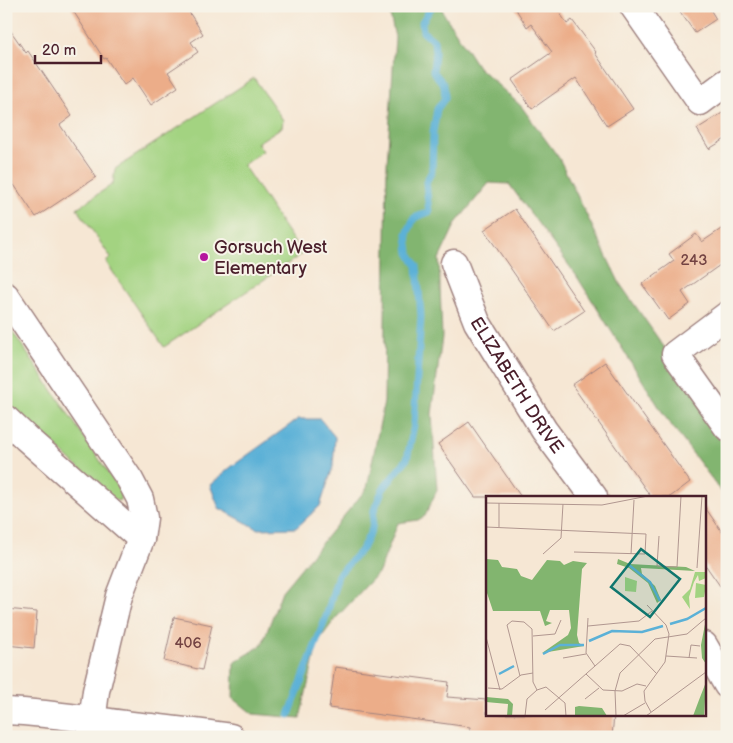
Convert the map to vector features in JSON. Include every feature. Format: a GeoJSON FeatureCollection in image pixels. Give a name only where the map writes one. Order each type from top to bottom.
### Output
{"type":"FeatureCollection","features":[{"type":"Feature","properties":{"kind":"street"},"geometry":{"type":"LineString","coordinates":[[633,6],[700,102],[727,82]]}},
{"type":"Feature","properties":{"kind":"street","name":"ELIZABETH DRIVE"},"geometry":{"type":"LineString","coordinates":[[454,264],[477,322],[544,430],[593,496]]}},
{"type":"Feature","properties":{"kind":"street"},"geometry":{"type":"LineString","coordinates":[[6,296],[130,480],[140,499],[144,518],[141,539],[119,596],[96,691],[92,728]]}},
{"type":"Feature","properties":{"kind":"street"},"geometry":{"type":"LineString","coordinates":[[727,316],[675,354],[727,427]]}},
{"type":"Feature","properties":{"kind":"street"},"geometry":{"type":"LineString","coordinates":[[6,419],[141,539]]}},
{"type":"Feature","properties":{"kind":"street"},"geometry":{"type":"LineString","coordinates":[[706,648],[727,685]]}},
{"type":"Feature","properties":{"kind":"street"},"geometry":{"type":"LineString","coordinates":[[6,711],[92,728],[231,737]]}},
{"type":"Feature","properties":{"kind":"path"},"geometry":{"type":"LineString","coordinates":[[6,224],[11,221]]}},
{"type":"Feature","properties":{"kind":"green space"},"geometry":{"type":"Polygon","coordinates":[[[388,6],[441,6],[444,14],[478,67],[521,106],[559,158],[620,284],[727,437],[727,499],[666,418],[576,275],[509,184],[489,183],[456,223],[439,259],[442,337],[432,414],[437,490],[425,516],[418,520],[398,523],[379,572],[335,619],[318,642],[300,718],[253,714],[233,698],[234,663],[262,645],[282,591],[367,488],[384,402],[387,165],[395,37],[388,6]]]}},
{"type":"Feature","properties":{"kind":"green space"},"geometry":{"type":"Polygon","coordinates":[[[254,78],[283,120],[282,127],[257,143],[263,151],[243,165],[302,254],[164,347],[106,262],[111,258],[77,208],[113,184],[115,169],[254,78]]]}},
{"type":"Feature","properties":{"kind":"green space"},"geometry":{"type":"Polygon","coordinates":[[[6,322],[118,487],[121,492],[120,500],[117,501],[112,498],[6,401],[6,322]]]}},
{"type":"Feature","properties":{"kind":"water"},"geometry":{"type":"Polygon","coordinates":[[[298,419],[320,419],[335,437],[333,467],[320,506],[296,528],[258,529],[219,508],[210,485],[231,467],[298,419]]]}},
{"type":"Feature","properties":{"kind":"building"},"geometry":{"type":"Polygon","coordinates":[[[70,6],[185,6],[203,34],[191,42],[198,52],[168,72],[178,87],[151,105],[133,78],[124,85],[106,58],[104,59],[70,6]]]}},
{"type":"Feature","properties":{"kind":"building"},"geometry":{"type":"Polygon","coordinates":[[[514,6],[558,6],[556,7],[567,24],[572,20],[596,52],[633,109],[607,126],[576,78],[532,109],[512,80],[552,52],[531,24],[527,27],[514,6]]]}},
{"type":"Feature","properties":{"kind":"building"},"geometry":{"type":"Polygon","coordinates":[[[676,6],[708,6],[716,19],[695,33],[676,6]]]}},
{"type":"Feature","properties":{"kind":"building"},"geometry":{"type":"Polygon","coordinates":[[[6,24],[26,53],[28,51],[72,116],[60,125],[96,177],[36,217],[6,173],[6,24]]]}},
{"type":"Feature","properties":{"kind":"building"},"geometry":{"type":"Polygon","coordinates":[[[727,110],[727,138],[709,149],[697,129],[727,110]]]}},
{"type":"Feature","properties":{"kind":"building"},"geometry":{"type":"Polygon","coordinates":[[[515,209],[584,311],[554,331],[484,230],[515,209]]]}},
{"type":"Feature","properties":{"kind":"building"},"geometry":{"type":"Polygon","coordinates":[[[727,225],[727,260],[682,292],[690,304],[668,320],[642,284],[674,261],[669,254],[696,234],[702,242],[727,225]]]}},
{"type":"Feature","properties":{"kind":"building"},"geometry":{"type":"Polygon","coordinates":[[[605,362],[690,482],[671,496],[650,496],[572,385],[605,362]]]}},
{"type":"Feature","properties":{"kind":"building"},"geometry":{"type":"Polygon","coordinates":[[[469,422],[520,496],[475,497],[438,444],[469,422]]]}},
{"type":"Feature","properties":{"kind":"building"},"geometry":{"type":"Polygon","coordinates":[[[706,509],[727,539],[727,596],[706,566],[706,509]]]}},
{"type":"Feature","properties":{"kind":"building"},"geometry":{"type":"Polygon","coordinates":[[[6,609],[37,612],[34,648],[6,645],[6,609]]]}},
{"type":"Feature","properties":{"kind":"building"},"geometry":{"type":"Polygon","coordinates":[[[174,617],[212,625],[202,670],[164,661],[174,617]]]}},
{"type":"Feature","properties":{"kind":"building"},"geometry":{"type":"Polygon","coordinates":[[[335,667],[449,682],[447,697],[486,700],[486,716],[614,716],[612,737],[470,737],[470,727],[329,708],[335,667]]]}},
{"type":"Feature","properties":{"kind":"waterway"},"geometry":{"type":"LineString","coordinates":[[289,715],[327,614],[338,575],[362,549],[372,529],[374,510],[383,489],[407,459],[414,425],[421,316],[417,266],[409,253],[407,234],[414,218],[429,212],[426,182],[432,171],[433,132],[437,109],[445,98],[444,85],[433,71],[434,41],[423,32],[422,22],[431,8]]}},
{"type":"Feature","properties":{"kind":"place","name":"Gorsuch West Elementary"},"geometry":{"type":"Point","coordinates":[204,257]}}]}
